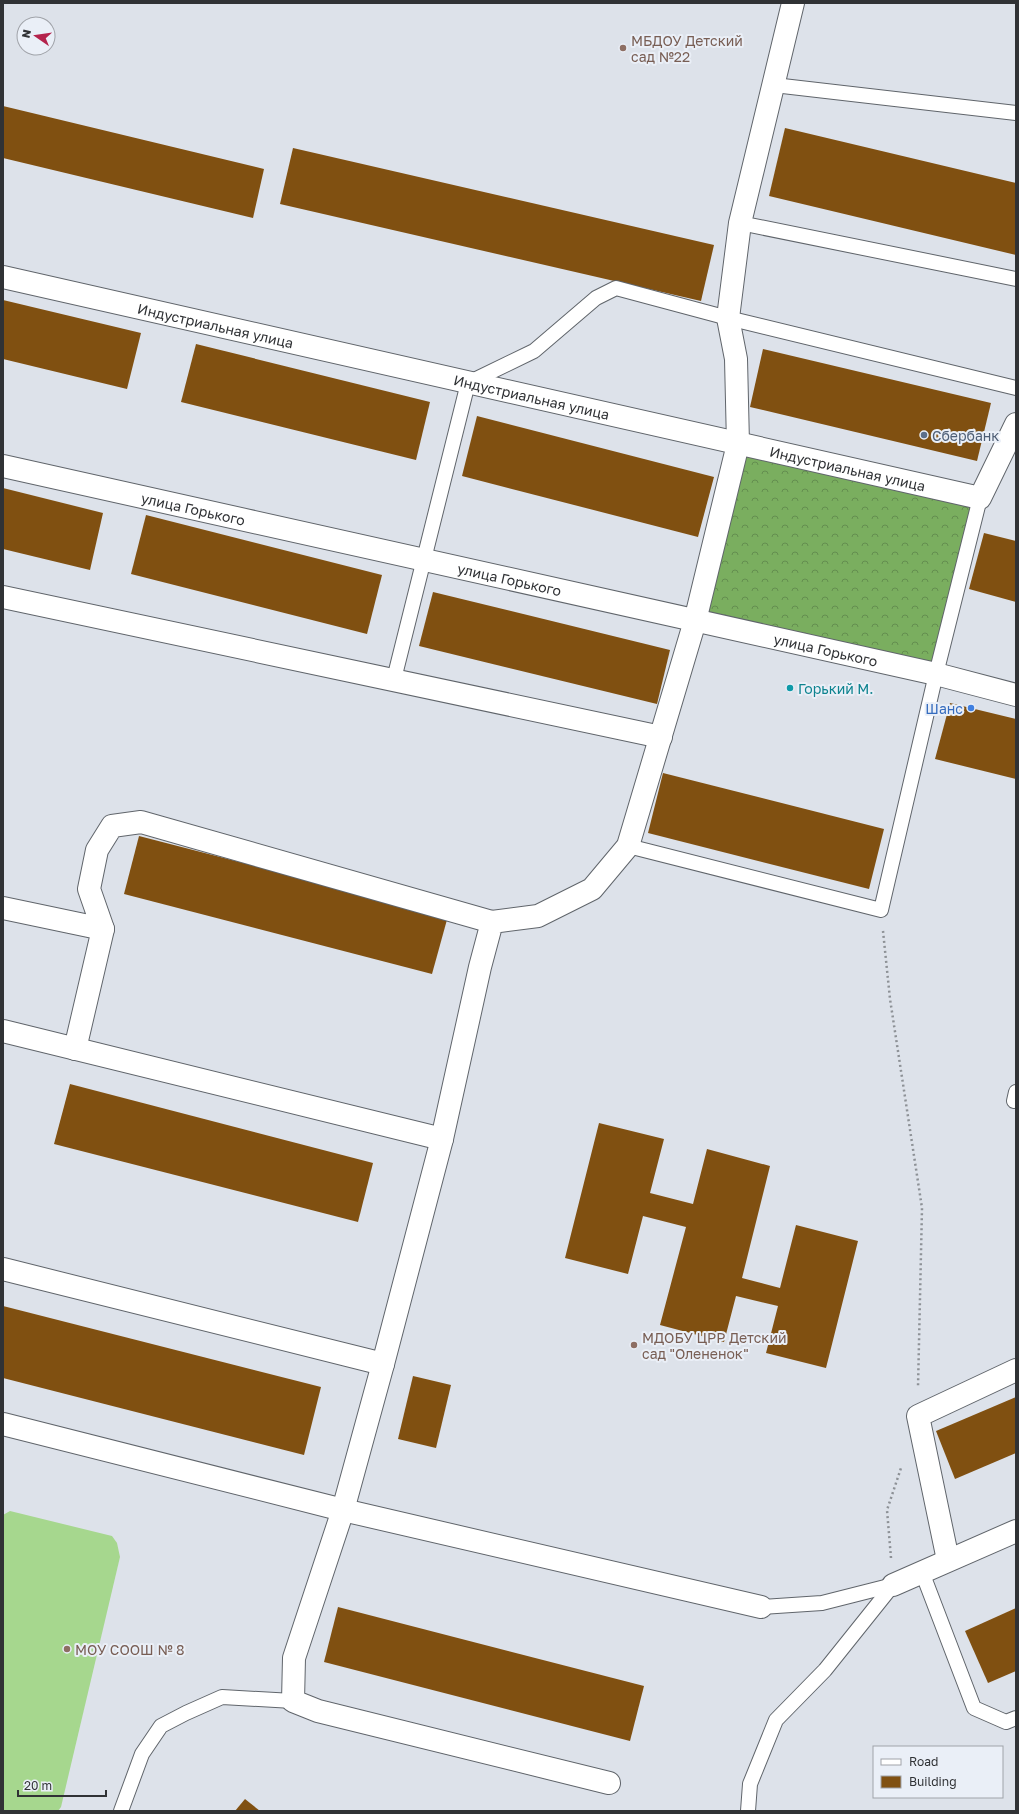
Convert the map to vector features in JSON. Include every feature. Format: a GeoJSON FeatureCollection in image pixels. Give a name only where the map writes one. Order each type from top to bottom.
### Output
{"type":"FeatureCollection","features":[{"type":"Feature","properties":{"kind":"street"},"geometry":{"type":"LineString","coordinates":[[75,1049],[102,929],[89,889],[97,850],[112,826],[141,822],[492,922],[538,916],[592,889],[628,846],[695,621],[738,444],[736,358],[728,318],[740,223],[793,3]]}},
{"type":"Feature","properties":{"kind":"street","name":"Индустриальная улица"},"geometry":{"type":"LineString","coordinates":[[3,277],[980,498]]}},
{"type":"Feature","properties":{"kind":"street"},"geometry":{"type":"LineString","coordinates":[[980,498],[1016,424]]}},
{"type":"Feature","properties":{"kind":"street","name":"улица Горького"},"geometry":{"type":"LineString","coordinates":[[3,466],[936,674],[1016,695]]}},
{"type":"Feature","properties":{"kind":"street"},"geometry":{"type":"LineString","coordinates":[[3,597],[661,737]]}},
{"type":"Feature","properties":{"kind":"street"},"geometry":{"type":"LineString","coordinates":[[3,908],[102,929]]}},
{"type":"Feature","properties":{"kind":"street"},"geometry":{"type":"LineString","coordinates":[[492,922],[480,967],[442,1139],[383,1364],[343,1510],[294,1658],[293,1701],[318,1711],[609,1783]]}},
{"type":"Feature","properties":{"kind":"street"},"geometry":{"type":"LineString","coordinates":[[3,1031],[442,1139]]}},
{"type":"Feature","properties":{"kind":"street"},"geometry":{"type":"LineString","coordinates":[[3,1269],[383,1364]]}},
{"type":"Feature","properties":{"kind":"street"},"geometry":{"type":"LineString","coordinates":[[948,1560],[918,1416],[1016,1370]]}},
{"type":"Feature","properties":{"kind":"street"},"geometry":{"type":"LineString","coordinates":[[3,1424],[343,1510],[761,1608]]}},
{"type":"Feature","properties":{"kind":"street"},"geometry":{"type":"LineString","coordinates":[[893,1585],[1016,1532]]}},
{"type":"Feature","properties":{"kind":"lane"},"geometry":{"type":"LineString","coordinates":[[774,86],[1016,113]]}},
{"type":"Feature","properties":{"kind":"lane"},"geometry":{"type":"LineString","coordinates":[[740,223],[1016,279]]}},
{"type":"Feature","properties":{"kind":"lane"},"geometry":{"type":"LineString","coordinates":[[394,680],[468,383],[534,351],[596,298],[616,288],[728,318],[1016,388]]}},
{"type":"Feature","properties":{"kind":"lane"},"geometry":{"type":"LineString","coordinates":[[628,846],[881,910],[936,674],[980,498]]}},
{"type":"Feature","properties":{"kind":"lane"},"geometry":{"type":"LineString","coordinates":[[922,1572],[974,1708],[1006,1722],[1016,1718]]}},
{"type":"Feature","properties":{"kind":"lane"},"geometry":{"type":"LineString","coordinates":[[761,1608],[822,1603],[893,1585]]}},
{"type":"Feature","properties":{"kind":"lane"},"geometry":{"type":"LineString","coordinates":[[748,1811],[750,1784],[776,1720],[825,1670],[893,1585]]}},
{"type":"Feature","properties":{"kind":"lane"},"geometry":{"type":"LineString","coordinates":[[121,1811],[142,1754],[161,1726],[186,1712],[222,1698],[293,1701]]}},
{"type":"Feature","properties":{"kind":"path"},"geometry":{"type":"LineString","coordinates":[[881,910],[890,999],[922,1208],[918,1416]]}},
{"type":"Feature","properties":{"kind":"path"},"geometry":{"type":"LineString","coordinates":[[893,1585],[887,1510],[901,1467]]}},
{"type":"Feature","properties":{"kind":"green space"},"geometry":{"type":"Polygon","coordinates":[[[738,444],[980,498],[936,674],[695,621],[738,444]]]}},
{"type":"Feature","properties":{"kind":"green space"},"geometry":{"type":"Polygon","coordinates":[[[10,1511],[112,1536],[117,1543],[120,1557],[61,1807],[58,1811],[3,1811],[3,1515],[10,1511]]]}},
{"type":"Feature","properties":{"kind":"building"},"geometry":{"type":"Polygon","coordinates":[[[3,106],[264,169],[253,218],[3,158],[3,106]]]}},
{"type":"Feature","properties":{"kind":"building"},"geometry":{"type":"Polygon","coordinates":[[[785,128],[1016,183],[1016,255],[769,196],[785,128]]]}},
{"type":"Feature","properties":{"kind":"building"},"geometry":{"type":"Polygon","coordinates":[[[293,148],[714,245],[701,301],[280,204],[293,148]]]}},
{"type":"Feature","properties":{"kind":"building"},"geometry":{"type":"Polygon","coordinates":[[[3,300],[141,333],[127,389],[3,359],[3,300]]]}},
{"type":"Feature","properties":{"kind":"building"},"geometry":{"type":"Polygon","coordinates":[[[196,344],[430,402],[416,460],[181,402],[196,344]]]}},
{"type":"Feature","properties":{"kind":"building"},"geometry":{"type":"Polygon","coordinates":[[[763,349],[991,403],[977,461],[750,407],[763,349]]]}},
{"type":"Feature","properties":{"kind":"building"},"geometry":{"type":"Polygon","coordinates":[[[477,416],[714,477],[698,537],[462,476],[477,416]]]}},
{"type":"Feature","properties":{"kind":"building"},"geometry":{"type":"Polygon","coordinates":[[[3,488],[103,513],[90,570],[3,549],[3,488]]]}},
{"type":"Feature","properties":{"kind":"building"},"geometry":{"type":"Polygon","coordinates":[[[146,515],[382,575],[367,634],[131,574],[146,515]]]}},
{"type":"Feature","properties":{"kind":"building"},"geometry":{"type":"Polygon","coordinates":[[[984,533],[1016,541],[1016,602],[969,589],[984,533]]]}},
{"type":"Feature","properties":{"kind":"building"},"geometry":{"type":"Polygon","coordinates":[[[433,592],[670,650],[657,704],[419,646],[433,592]]]}},
{"type":"Feature","properties":{"kind":"building"},"geometry":{"type":"Polygon","coordinates":[[[950,703],[1016,719],[1016,779],[935,759],[950,703]]]}},
{"type":"Feature","properties":{"kind":"building"},"geometry":{"type":"Polygon","coordinates":[[[663,773],[884,829],[869,889],[648,833],[663,773]]]}},
{"type":"Feature","properties":{"kind":"building"},"geometry":{"type":"Polygon","coordinates":[[[139,836],[448,916],[432,974],[124,894],[139,836]]]}},
{"type":"Feature","properties":{"kind":"building"},"geometry":{"type":"Polygon","coordinates":[[[70,1084],[373,1163],[358,1222],[54,1144],[70,1084]]]}},
{"type":"Feature","properties":{"kind":"building"},"geometry":{"type":"Polygon","coordinates":[[[599,1123],[664,1139],[650,1193],[693,1204],[707,1149],[770,1166],[742,1278],[780,1288],[796,1225],[858,1241],[826,1368],[766,1353],[778,1306],[736,1296],[724,1342],[660,1325],[686,1227],[643,1216],[628,1274],[565,1258],[599,1123]]]}},
{"type":"Feature","properties":{"kind":"building"},"geometry":{"type":"Polygon","coordinates":[[[3,1306],[321,1387],[304,1455],[3,1378],[3,1306]]]}},
{"type":"Feature","properties":{"kind":"building"},"geometry":{"type":"Polygon","coordinates":[[[413,1376],[451,1385],[436,1448],[398,1439],[413,1376]]]}},
{"type":"Feature","properties":{"kind":"building"},"geometry":{"type":"Polygon","coordinates":[[[1016,1397],[1016,1453],[955,1479],[936,1431],[1016,1397]]]}},
{"type":"Feature","properties":{"kind":"building"},"geometry":{"type":"Polygon","coordinates":[[[338,1607],[644,1686],[630,1741],[324,1662],[338,1607]]]}},
{"type":"Feature","properties":{"kind":"building"},"geometry":{"type":"Polygon","coordinates":[[[1016,1608],[1016,1671],[988,1683],[965,1631],[1016,1608]]]}},
{"type":"Feature","properties":{"kind":"building"},"geometry":{"type":"Polygon","coordinates":[[[245,1799],[260,1811],[235,1811],[245,1799]]]}},
{"type":"Feature","properties":{"kind":"place","name":"МБДОУ Детский сад №22"},"geometry":{"type":"Point","coordinates":[623,48]}},
{"type":"Feature","properties":{"kind":"place","name":"Сбербанк"},"geometry":{"type":"Point","coordinates":[924,435]}},
{"type":"Feature","properties":{"kind":"place","name":"Горький М."},"geometry":{"type":"Point","coordinates":[790,688]}},
{"type":"Feature","properties":{"kind":"place","name":"Шанс"},"geometry":{"type":"Point","coordinates":[971,708]}},
{"type":"Feature","properties":{"kind":"place","name":"МДОБУ ЦРР Детский сад \"Олененок\""},"geometry":{"type":"Point","coordinates":[634,1345]}},
{"type":"Feature","properties":{"kind":"place","name":"МОУ СООШ № 8"},"geometry":{"type":"Point","coordinates":[67,1649]}}]}
